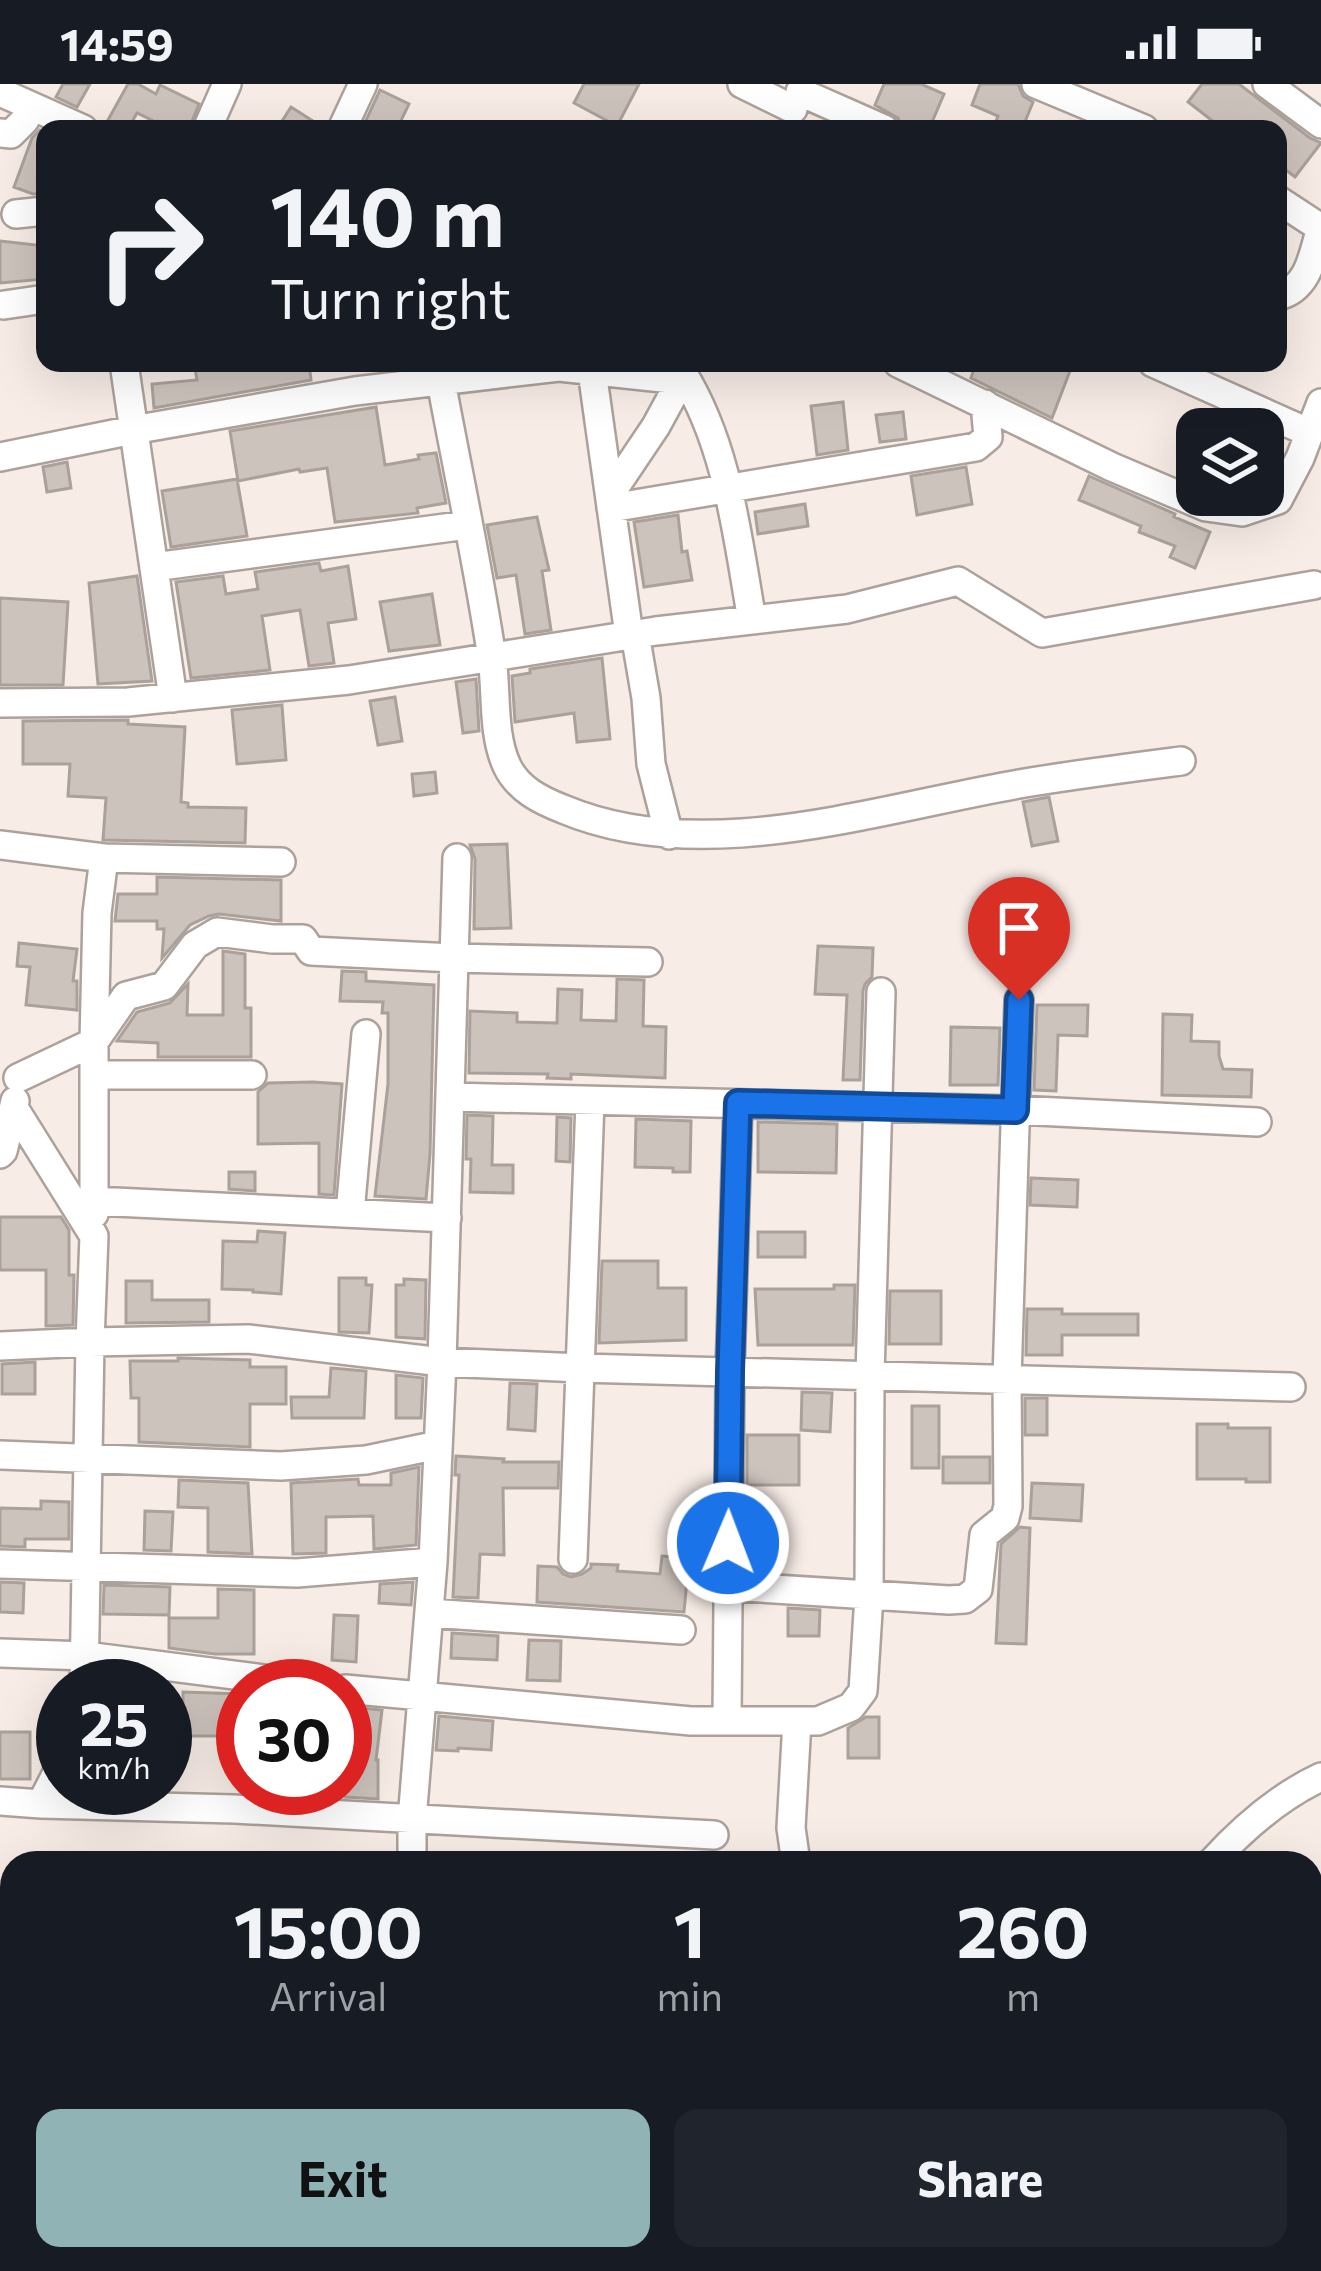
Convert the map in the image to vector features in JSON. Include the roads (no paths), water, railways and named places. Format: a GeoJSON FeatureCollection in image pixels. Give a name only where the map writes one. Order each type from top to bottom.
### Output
{"type":"FeatureCollection","features":[{"type":"Feature","properties":{"kind":"street"},"geometry":{"type":"LineString","coordinates":[[211,120],[227,84]]}},
{"type":"Feature","properties":{"kind":"street"},"geometry":{"type":"LineString","coordinates":[[346,120],[363,84]]}},
{"type":"Feature","properties":{"kind":"street"},"geometry":{"type":"LineString","coordinates":[[742,84],[852,120]]}},
{"type":"Feature","properties":{"kind":"street"},"geometry":{"type":"LineString","coordinates":[[1036,84],[1122,120]]}},
{"type":"Feature","properties":{"kind":"street"},"geometry":{"type":"LineString","coordinates":[[1267,84],[1321,124]]}},
{"type":"Feature","properties":{"kind":"street"},"geometry":{"type":"LineString","coordinates":[[0,92],[61,120]]}},
{"type":"Feature","properties":{"kind":"street"},"geometry":{"type":"LineString","coordinates":[[0,133],[19,129],[30,107]]}},
{"type":"Feature","properties":{"kind":"street"},"geometry":{"type":"LineString","coordinates":[[1287,206],[1321,227],[1305,277],[1287,295]]}},
{"type":"Feature","properties":{"kind":"street"},"geometry":{"type":"LineString","coordinates":[[4,305],[36,300]]}},
{"type":"Feature","properties":{"kind":"street"},"geometry":{"type":"LineString","coordinates":[[125,372],[173,698]]}},
{"type":"Feature","properties":{"kind":"street"},"geometry":{"type":"LineString","coordinates":[[0,457],[355,391],[517,372]]}},
{"type":"Feature","properties":{"kind":"street"},"geometry":{"type":"LineString","coordinates":[[592,372],[646,698],[651,764],[668,835]]}},
{"type":"Feature","properties":{"kind":"street"},"geometry":{"type":"LineString","coordinates":[[683,372],[698,398],[729,488],[752,620]]}},
{"type":"Feature","properties":{"kind":"street"},"geometry":{"type":"LineString","coordinates":[[611,501],[683,372]]}},
{"type":"Feature","properties":{"kind":"street"},"geometry":{"type":"LineString","coordinates":[[917,372],[1206,507],[1243,512],[1278,500],[1321,403]]}},
{"type":"Feature","properties":{"kind":"street"},"geometry":{"type":"LineString","coordinates":[[1173,372],[1310,433]]}},
{"type":"Feature","properties":{"kind":"street"},"geometry":{"type":"LineString","coordinates":[[441,381],[492,658],[501,747],[515,778],[537,799],[586,819],[668,835],[715,835],[792,827],[1181,760]]}},
{"type":"Feature","properties":{"kind":"street"},"geometry":{"type":"LineString","coordinates":[[611,501],[729,488],[976,447],[988,437],[985,404]]}},
{"type":"Feature","properties":{"kind":"street"},"geometry":{"type":"LineString","coordinates":[[154,567],[467,525]]}},
{"type":"Feature","properties":{"kind":"street"},"geometry":{"type":"LineString","coordinates":[[0,703],[128,703],[349,680],[632,634],[847,609],[958,581],[1042,633],[1314,585]]}},
{"type":"Feature","properties":{"kind":"street"},"geometry":{"type":"LineString","coordinates":[[0,845],[104,858],[281,862]]}},
{"type":"Feature","properties":{"kind":"street"},"geometry":{"type":"LineString","coordinates":[[86,1659],[94,1042],[97,913],[104,858]]}},
{"type":"Feature","properties":{"kind":"street"},"geometry":{"type":"LineString","coordinates":[[412,1851],[433,1562],[458,859]]}},
{"type":"Feature","properties":{"kind":"street"},"geometry":{"type":"LineString","coordinates":[[94,1236],[14,1108],[9,1076],[94,1042],[126,996],[164,986],[195,945],[218,932],[303,940],[311,951],[648,962]]}},
{"type":"Feature","properties":{"kind":"street"},"geometry":{"type":"LineString","coordinates":[[372,1692],[691,1721],[818,1721],[851,1707],[862,1691],[869,1596],[881,992]]}},
{"type":"Feature","properties":{"kind":"street"},"geometry":{"type":"LineString","coordinates":[[728,1586],[949,1600],[965,1599],[978,1589],[984,1535],[1004,1518],[1008,1506],[1006,1379],[1019,1000]]}},
{"type":"Feature","properties":{"kind":"street"},"geometry":{"type":"LineString","coordinates":[[350,1214],[366,1034]]}},
{"type":"Feature","properties":{"kind":"street"},"geometry":{"type":"LineString","coordinates":[[94,1075],[252,1075]]}},
{"type":"Feature","properties":{"kind":"street"},"geometry":{"type":"LineString","coordinates":[[451,1097],[1015,1110],[1258,1122]]}},
{"type":"Feature","properties":{"kind":"street"},"geometry":{"type":"LineString","coordinates":[[573,1559],[590,1102]]}},
{"type":"Feature","properties":{"kind":"street"},"geometry":{"type":"LineString","coordinates":[[727,1719],[738,1103]]}},
{"type":"Feature","properties":{"kind":"street"},"geometry":{"type":"LineString","coordinates":[[0,1154],[14,1108]]}},
{"type":"Feature","properties":{"kind":"street"},"geometry":{"type":"LineString","coordinates":[[94,1201],[447,1218]]}},
{"type":"Feature","properties":{"kind":"street"},"geometry":{"type":"LineString","coordinates":[[0,1346],[248,1339],[442,1362],[1291,1387]]}},
{"type":"Feature","properties":{"kind":"street"},"geometry":{"type":"LineString","coordinates":[[0,1455],[280,1466],[366,1460],[438,1445]]}},
{"type":"Feature","properties":{"kind":"street"},"geometry":{"type":"LineString","coordinates":[[0,1564],[297,1573],[433,1562]]}},
{"type":"Feature","properties":{"kind":"street"},"geometry":{"type":"LineString","coordinates":[[429,1613],[681,1630]]}},
{"type":"Feature","properties":{"kind":"street"},"geometry":{"type":"LineString","coordinates":[[0,1653],[86,1656],[216,1673]]}},
{"type":"Feature","properties":{"kind":"street"},"geometry":{"type":"LineString","coordinates":[[794,1851],[791,1828],[797,1721]]}},
{"type":"Feature","properties":{"kind":"street"},"geometry":{"type":"LineString","coordinates":[[1222,1851],[1240,1830],[1299,1787],[1321,1777]]}},
{"type":"Feature","properties":{"kind":"street"},"geometry":{"type":"LineString","coordinates":[[0,1801],[36,1804]]}},
{"type":"Feature","properties":{"kind":"street"},"geometry":{"type":"LineString","coordinates":[[192,1808],[714,1835]]}}]}
